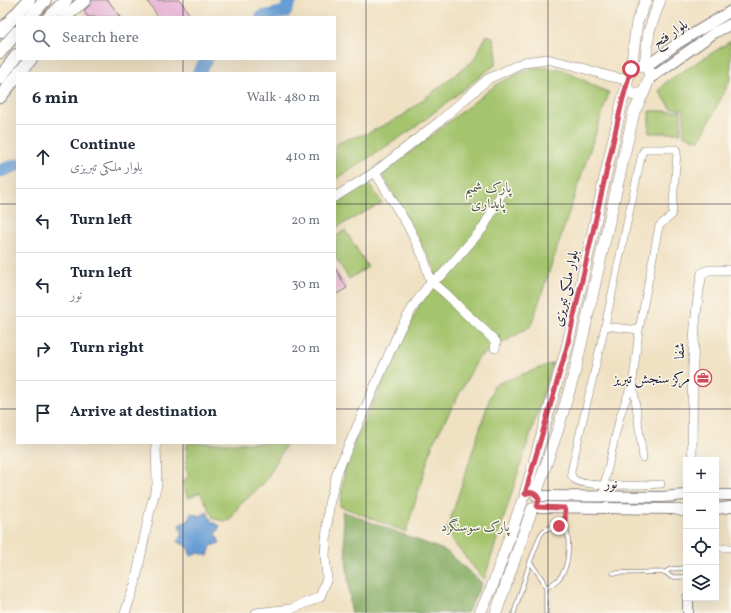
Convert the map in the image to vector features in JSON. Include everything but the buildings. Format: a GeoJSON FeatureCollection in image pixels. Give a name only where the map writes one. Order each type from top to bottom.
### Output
{"type":"FeatureCollection","features":[{"type":"Feature","properties":{"kind":"highway"},"geometry":{"type":"LineString","coordinates":[[0,32],[29,0]]}},
{"type":"Feature","properties":{"kind":"highway"},"geometry":{"type":"LineString","coordinates":[[31,16],[45,0]]}},
{"type":"Feature","properties":{"kind":"highway"},"geometry":{"type":"LineString","coordinates":[[50,16],[66,0]]}},
{"type":"Feature","properties":{"kind":"highway"},"geometry":{"type":"LineString","coordinates":[[66,16],[85,0]]}},
{"type":"Feature","properties":{"kind":"highway"},"geometry":{"type":"LineString","coordinates":[[0,52],[16,33]]}},
{"type":"Feature","properties":{"kind":"highway"},"geometry":{"type":"LineString","coordinates":[[0,78],[16,56]]}},
{"type":"Feature","properties":{"kind":"highway"},"geometry":{"type":"LineString","coordinates":[[20,72],[30,60]]}},
{"type":"Feature","properties":{"kind":"highway"},"geometry":{"type":"LineString","coordinates":[[0,97],[16,77]]}},
{"type":"Feature","properties":{"kind":"main road"},"geometry":{"type":"LineString","coordinates":[[646,0],[637,22],[631,69],[627,83],[629,92],[635,96],[644,92],[649,79],[650,73],[646,66],[649,32],[660,0]]}},
{"type":"Feature","properties":{"kind":"main road","name":"بلوار فتح"},"geometry":{"type":"LineString","coordinates":[[646,66],[678,43],[731,11]]}},
{"type":"Feature","properties":{"kind":"main road","name":"بلوار فتح"},"geometry":{"type":"LineString","coordinates":[[649,79],[731,24]]}},
{"type":"Feature","properties":{"kind":"main road"},"geometry":{"type":"LineString","coordinates":[[631,69],[639,65],[646,66]]}},
{"type":"Feature","properties":{"kind":"main road","name":"بلوار ملکى تبریزى"},"geometry":{"type":"LineString","coordinates":[[480,613],[532,501],[627,83]]}},
{"type":"Feature","properties":{"kind":"main road","name":"بلوار ملکى تبریزى"},"geometry":{"type":"LineString","coordinates":[[496,613],[532,501],[558,429],[575,371],[634,112],[644,92]]}},
{"type":"Feature","properties":{"kind":"main road","name":"نور"},"geometry":{"type":"LineString","coordinates":[[532,501],[603,496],[662,496],[683,494]]}},
{"type":"Feature","properties":{"kind":"main road"},"geometry":{"type":"LineString","coordinates":[[719,495],[731,495]]}},
{"type":"Feature","properties":{"kind":"main road"},"geometry":{"type":"LineString","coordinates":[[683,496],[680,500],[683,510]]}},
{"type":"Feature","properties":{"kind":"main road","name":"نور"},"geometry":{"type":"LineString","coordinates":[[532,501],[565,508],[674,509],[683,512]]}},
{"type":"Feature","properties":{"kind":"main road"},"geometry":{"type":"LineString","coordinates":[[719,509],[731,507]]}},
{"type":"Feature","properties":{"kind":"main road"},"geometry":{"type":"LineString","coordinates":[[688,601],[688,613]]}},
{"type":"Feature","properties":{"kind":"main road"},"geometry":{"type":"LineString","coordinates":[[695,601],[695,613]]}},
{"type":"Feature","properties":{"kind":"street"},"geometry":{"type":"LineString","coordinates":[[336,196],[375,172],[488,79],[524,62],[547,59],[576,66],[627,83]]}},
{"type":"Feature","properties":{"kind":"street"},"geometry":{"type":"LineString","coordinates":[[603,496],[604,485],[620,416],[633,380],[639,330],[658,226],[672,215],[677,153],[676,148],[646,149],[642,153],[605,326],[571,470],[571,475],[574,480],[579,482],[604,485],[661,484]]}},
{"type":"Feature","properties":{"kind":"street"},"geometry":{"type":"LineString","coordinates":[[375,172],[408,226],[423,256],[431,282],[442,289],[486,331],[496,342],[495,348]]}},
{"type":"Feature","properties":{"kind":"street"},"geometry":{"type":"LineString","coordinates":[[256,613],[291,609],[320,597],[327,578],[325,554],[329,504],[338,470],[400,329],[415,304],[431,282],[442,275],[483,228],[502,191]]}},
{"type":"Feature","properties":{"kind":"street","name":"شفا"},"geometry":{"type":"LineString","coordinates":[[692,457],[694,333],[697,298],[702,273],[706,270],[731,270]]}},
{"type":"Feature","properties":{"kind":"street"},"geometry":{"type":"LineString","coordinates":[[605,326],[639,330]]}},
{"type":"Feature","properties":{"kind":"street"},"geometry":{"type":"LineString","coordinates":[[633,380],[643,458]]}},
{"type":"Feature","properties":{"kind":"street"},"geometry":{"type":"LineString","coordinates":[[125,613],[135,584],[150,510],[157,485],[156,444]]}},
{"type":"Feature","properties":{"kind":"street"},"geometry":{"type":"LineString","coordinates":[[719,548],[731,548]]}},
{"type":"Feature","properties":{"kind":"lane"},"geometry":{"type":"LineString","coordinates":[[546,588],[556,582],[561,576],[567,562],[568,548],[565,525],[565,508]]}},
{"type":"Feature","properties":{"kind":"lane"},"geometry":{"type":"LineString","coordinates":[[514,613],[530,562],[542,533],[552,527],[565,525]]}},
{"type":"Feature","properties":{"kind":"lane"},"geometry":{"type":"LineString","coordinates":[[530,562],[542,579],[546,588],[546,613]]}},
{"type":"Feature","properties":{"kind":"lane"},"geometry":{"type":"LineString","coordinates":[[613,573],[665,572],[670,569],[683,568]]}},
{"type":"Feature","properties":{"kind":"lane"},"geometry":{"type":"LineString","coordinates":[[665,572],[671,577],[683,577]]}},
{"type":"Feature","properties":{"kind":"green space"},"geometry":{"type":"Polygon","coordinates":[[[487,35],[493,37],[497,56],[495,65],[414,128],[336,179],[336,144],[344,140],[366,134],[402,116],[473,61],[487,35]]]}},
{"type":"Feature","properties":{"kind":"green space"},"geometry":{"type":"Polygon","coordinates":[[[731,41],[731,78],[700,140],[684,136],[684,110],[671,108],[659,91],[666,82],[731,41]]]}},
{"type":"Feature","properties":{"kind":"green space","name":"پارک شمیم پایداری"},"geometry":{"type":"Polygon","coordinates":[[[533,67],[561,69],[609,93],[531,326],[479,357],[433,443],[406,532],[340,506],[346,460],[436,270],[382,174],[497,84],[533,67]]]}},
{"type":"Feature","properties":{"kind":"green space"},"geometry":{"type":"Polygon","coordinates":[[[649,111],[681,111],[681,133],[649,133],[649,111]]]}},
{"type":"Feature","properties":{"kind":"green space"},"geometry":{"type":"Polygon","coordinates":[[[368,182],[382,203],[336,227],[336,202],[368,182]]]}},
{"type":"Feature","properties":{"kind":"green space"},"geometry":{"type":"Polygon","coordinates":[[[345,230],[368,267],[349,279],[336,259],[336,236],[345,230]]]}},
{"type":"Feature","properties":{"kind":"green space","name":"پارک سوسنگرد"},"geometry":{"type":"Polygon","coordinates":[[[553,363],[484,580],[446,533],[494,385],[553,363]]]}},
{"type":"Feature","properties":{"kind":"green space"},"geometry":{"type":"Polygon","coordinates":[[[187,444],[286,444],[265,482],[239,506],[230,520],[226,521],[214,519],[200,492],[188,498],[182,482],[189,476],[186,469],[187,444]]]}},
{"type":"Feature","properties":{"kind":"green space"},"geometry":{"type":"Polygon","coordinates":[[[342,511],[446,551],[482,583],[467,613],[351,613],[342,511]]]}},
{"type":"Feature","properties":{"kind":"water"},"geometry":{"type":"Polygon","coordinates":[[[207,512],[212,522],[220,526],[216,534],[220,543],[211,546],[208,556],[199,553],[191,556],[187,546],[178,542],[182,533],[179,525],[188,521],[191,513],[200,516],[207,512]]]}},
{"type":"Feature","properties":{"kind":"waterway"},"geometry":{"type":"LineString","coordinates":[[267,16],[285,12],[291,0]]}},
{"type":"Feature","properties":{"kind":"waterway"},"geometry":{"type":"LineString","coordinates":[[199,72],[206,60]]}},
{"type":"Feature","properties":{"kind":"waterway"},"geometry":{"type":"LineString","coordinates":[[0,171],[16,165]]}},
{"type":"Feature","properties":{"kind":"place","name":"مرکز سنجش تبریز"},"geometry":{"type":"Point","coordinates":[703,378]}},
{"type":"Feature","properties":{"kind":"route"},"geometry":{"type":"LineString","coordinates":[[559,526],[565,525],[565,508],[537,507],[539,502],[538,496],[533,493],[525,494],[567,347],[622,102],[631,69]]}}]}
